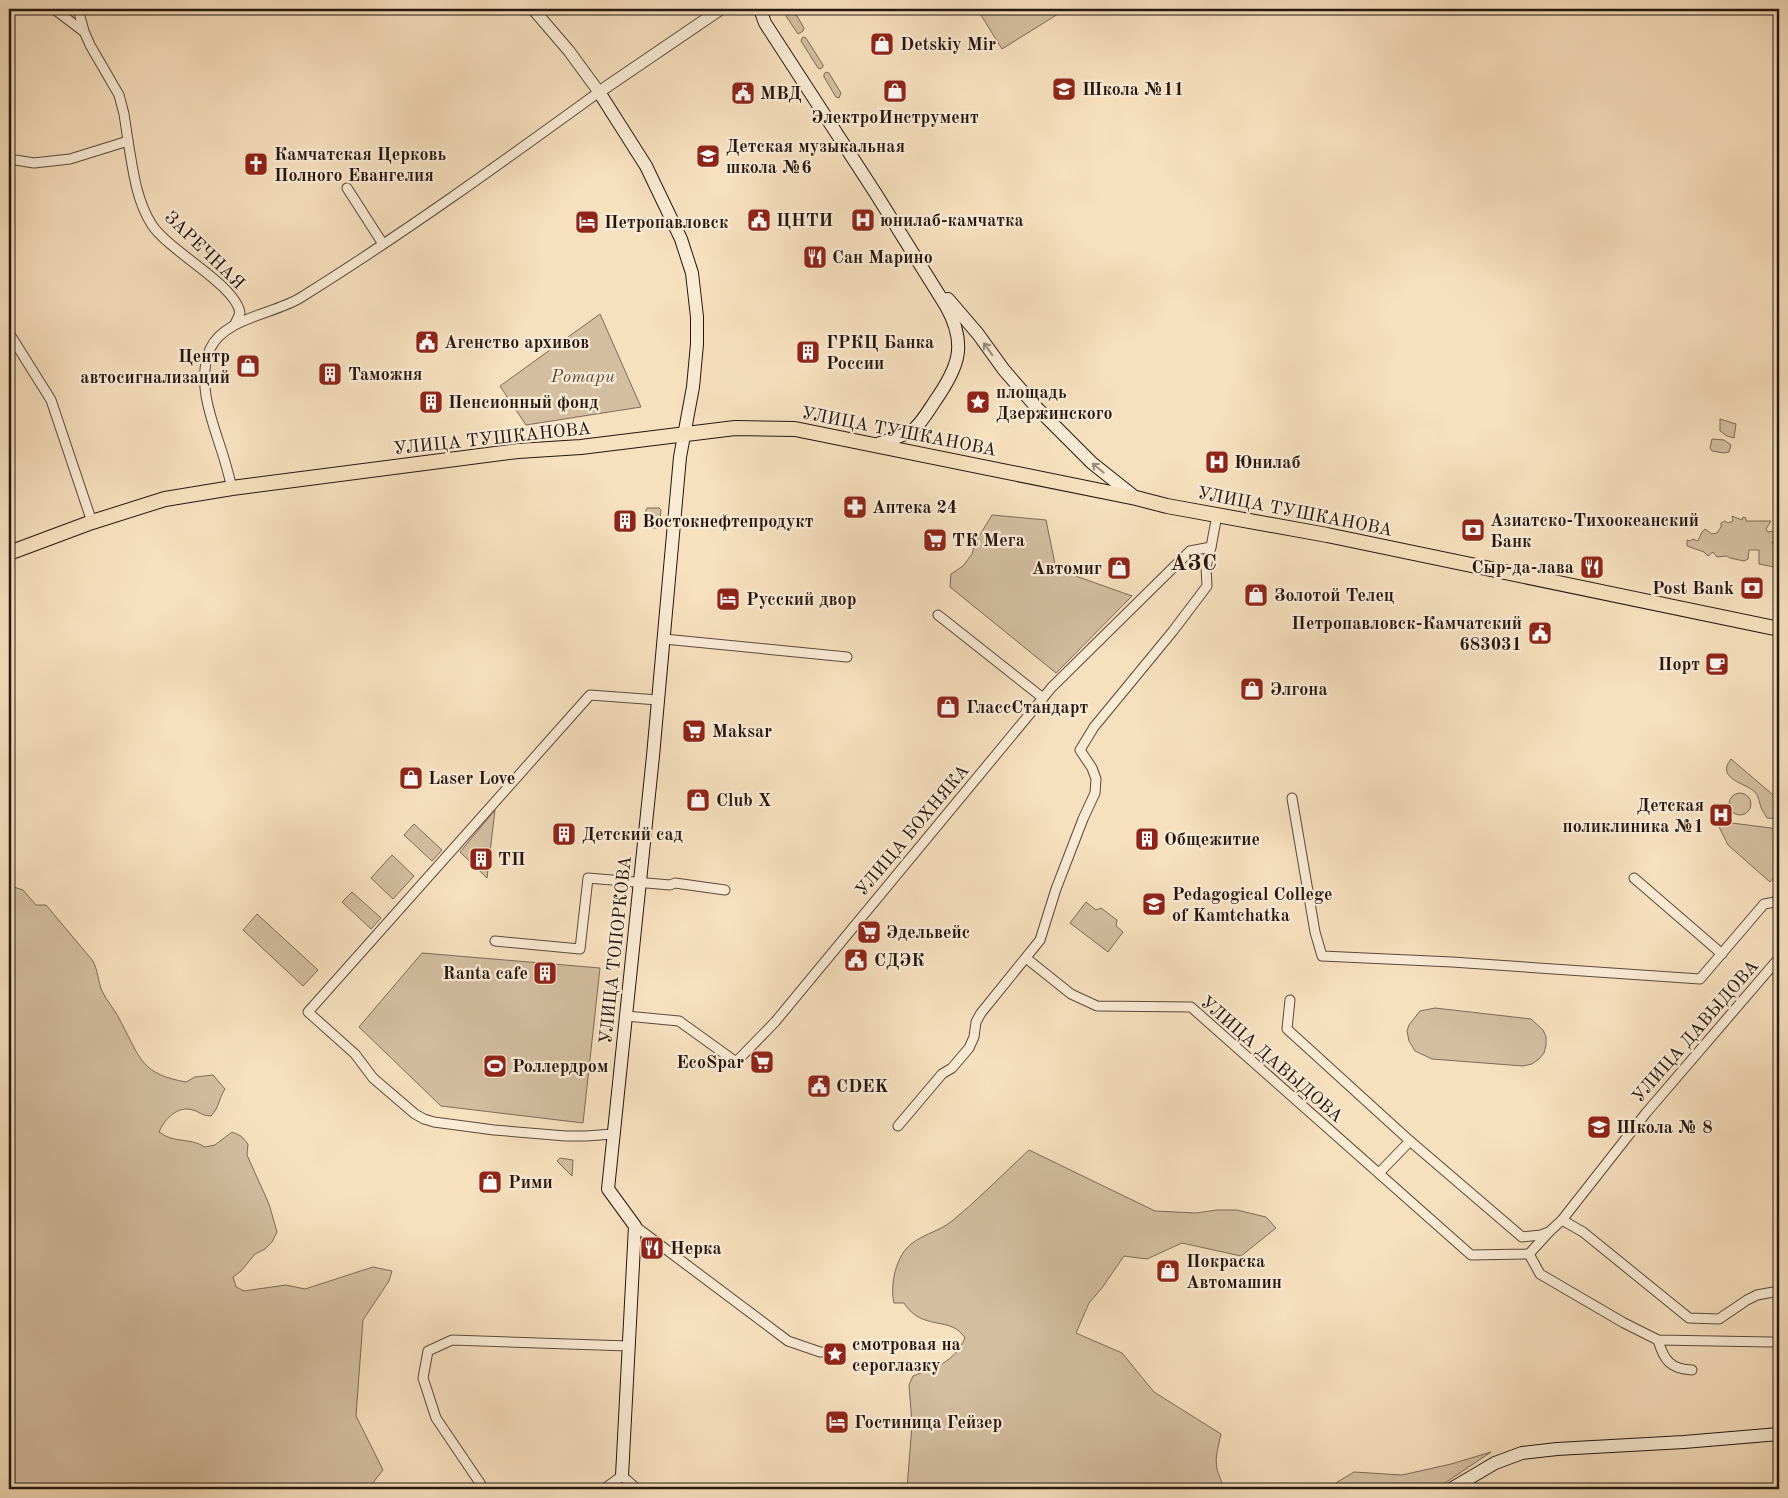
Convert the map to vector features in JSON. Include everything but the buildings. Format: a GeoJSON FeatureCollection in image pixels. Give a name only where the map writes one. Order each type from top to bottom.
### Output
{"type":"FeatureCollection","features":[{"type":"Feature","properties":{"kind":"main road"},"geometry":{"type":"LineString","coordinates":[[760,9],[765,23],[922,268],[951,317],[958,343],[958,359],[944,389],[913,430],[875,445]]}},
{"type":"Feature","properties":{"kind":"main road","name":"УЛИЦА ТОПОРКОВА"},"geometry":{"type":"LineString","coordinates":[[599,92],[646,166],[684,247],[692,273],[696,309],[697,344],[693,387],[680,457],[664,639],[639,883],[636,932],[608,1189],[635,1226]]}},
{"type":"Feature","properties":{"kind":"main road"},"geometry":{"type":"LineString","coordinates":[[922,268],[978,334],[1013,382],[1037,408],[1092,463],[1136,498]]}},
{"type":"Feature","properties":{"kind":"main road","name":"УЛИЦА ТУШКАНОВА"},"geometry":{"type":"LineString","coordinates":[[9,553],[92,522],[165,499],[232,488],[518,452],[581,447],[685,433],[752,427],[794,429],[1217,516],[1326,535],[1779,629]]}},
{"type":"Feature","properties":{"kind":"main road"},"geometry":{"type":"LineString","coordinates":[[622,1476],[635,1226]]}},
{"type":"Feature","properties":{"kind":"main road"},"geometry":{"type":"LineString","coordinates":[[1450,1489],[1495,1463],[1522,1453],[1556,1448],[1684,1442],[1779,1434]]}},
{"type":"Feature","properties":{"kind":"street","name":"ЗАРЕЧНАЯ"},"geometry":{"type":"LineString","coordinates":[[54,9],[84,32]]}},
{"type":"Feature","properties":{"kind":"street","name":"ЗАРЕЧНАЯ"},"geometry":{"type":"LineString","coordinates":[[78,9],[84,32],[119,95],[137,191],[152,225],[235,300],[240,313],[235,324]]}},
{"type":"Feature","properties":{"kind":"street"},"geometry":{"type":"LineString","coordinates":[[533,9],[569,51],[599,92]]}},
{"type":"Feature","properties":{"kind":"street"},"geometry":{"type":"LineString","coordinates":[[232,488],[207,401],[205,374],[208,356],[214,343],[223,333],[235,324],[291,304],[445,203],[599,92],[721,9]]}},
{"type":"Feature","properties":{"kind":"street"},"geometry":{"type":"LineString","coordinates":[[9,159],[34,163],[70,159],[128,141]]}},
{"type":"Feature","properties":{"kind":"street"},"geometry":{"type":"LineString","coordinates":[[346,188],[383,244]]}},
{"type":"Feature","properties":{"kind":"street"},"geometry":{"type":"LineString","coordinates":[[9,333],[52,400],[92,522]]}},
{"type":"Feature","properties":{"kind":"street"},"geometry":{"type":"LineString","coordinates":[[898,1126],[942,1074],[952,1068],[969,1048],[974,1037],[976,1022],[981,1013],[1040,940],[1056,889],[1095,793],[1096,780],[1092,768],[1080,750],[1094,727],[1173,631],[1207,586],[1206,567],[1217,516]]}},
{"type":"Feature","properties":{"kind":"street","name":"УЛИЦА БОХНЯКА"},"geometry":{"type":"LineString","coordinates":[[626,1016],[679,1021],[736,1062],[775,1022],[1052,687],[1190,551],[1211,547]]}},
{"type":"Feature","properties":{"kind":"street"},"geometry":{"type":"LineString","coordinates":[[938,615],[1043,698]]}},
{"type":"Feature","properties":{"kind":"street"},"geometry":{"type":"LineString","coordinates":[[664,639],[847,657]]}},
{"type":"Feature","properties":{"kind":"street"},"geometry":{"type":"LineString","coordinates":[[613,1134],[566,1136],[434,1122],[424,1119],[415,1114],[373,1078],[355,1054],[308,1012],[590,695],[658,700]]}},
{"type":"Feature","properties":{"kind":"street"},"geometry":{"type":"LineString","coordinates":[[1292,798],[1315,932],[1322,956],[1700,978],[1764,904],[1775,902],[1779,897]]}},
{"type":"Feature","properties":{"kind":"street"},"geometry":{"type":"LineString","coordinates":[[495,941],[580,949],[588,878],[670,886],[675,883],[725,890]]}},
{"type":"Feature","properties":{"kind":"street"},"geometry":{"type":"LineString","coordinates":[[1634,878],[1722,954]]}},
{"type":"Feature","properties":{"kind":"street","name":"УЛИЦА ДАВЫДОВА"},"geometry":{"type":"LineString","coordinates":[[1026,958],[1071,994],[1097,1006],[1191,1007],[1471,1255],[1529,1254],[1562,1220],[1646,1113],[1779,958]]}},
{"type":"Feature","properties":{"kind":"street","name":"УЛИЦА ДАВЫДОВА"},"geometry":{"type":"LineString","coordinates":[[1290,1000],[1287,1029],[1410,1141],[1522,1237],[1549,1232]]}},
{"type":"Feature","properties":{"kind":"street"},"geometry":{"type":"LineString","coordinates":[[1379,1174],[1410,1141]]}},
{"type":"Feature","properties":{"kind":"street"},"geometry":{"type":"LineString","coordinates":[[1562,1220],[1583,1232],[1689,1318],[1719,1319],[1747,1300],[1758,1295],[1779,1291]]}},
{"type":"Feature","properties":{"kind":"street"},"geometry":{"type":"LineString","coordinates":[[635,1226],[788,1341],[820,1352],[833,1352]]}},
{"type":"Feature","properties":{"kind":"street"},"geometry":{"type":"LineString","coordinates":[[1529,1254],[1540,1274],[1624,1323],[1658,1340],[1771,1342]]}},
{"type":"Feature","properties":{"kind":"street"},"geometry":{"type":"LineString","coordinates":[[484,1489],[436,1418],[423,1378],[428,1350],[452,1340],[628,1346]]}},
{"type":"Feature","properties":{"kind":"street"},"geometry":{"type":"LineString","coordinates":[[1658,1340],[1662,1355],[1677,1369],[1692,1370]]}},
{"type":"Feature","properties":{"kind":"street"},"geometry":{"type":"LineString","coordinates":[[604,1489],[622,1476],[637,1489]]}},
{"type":"Feature","properties":{"kind":"green space"},"geometry":{"type":"Polygon","coordinates":[[[985,9],[1066,9],[1002,49],[979,12],[985,9]]]}},
{"type":"Feature","properties":{"kind":"green space"},"geometry":{"type":"Polygon","coordinates":[[[790,12],[797,16],[804,28],[798,34],[786,16],[790,12]]]}},
{"type":"Feature","properties":{"kind":"green space"},"geometry":{"type":"Polygon","coordinates":[[[804,37],[823,65],[820,69],[801,41],[804,37]]]}},
{"type":"Feature","properties":{"kind":"green space"},"geometry":{"type":"Polygon","coordinates":[[[826,72],[829,73],[841,93],[839,98],[836,97],[824,77],[826,72]]]}},
{"type":"Feature","properties":{"kind":"green space","name":"Ротари"},"geometry":{"type":"Polygon","coordinates":[[[600,314],[641,407],[526,425],[500,386],[600,314]]]}},
{"type":"Feature","properties":{"kind":"green space"},"geometry":{"type":"Polygon","coordinates":[[[1720,419],[1736,424],[1734,438],[1720,431],[1720,419]]]}},
{"type":"Feature","properties":{"kind":"green space"},"geometry":{"type":"Polygon","coordinates":[[[1712,439],[1724,440],[1731,445],[1729,452],[1712,451],[1710,448],[1712,439]]]}},
{"type":"Feature","properties":{"kind":"green space"},"geometry":{"type":"Polygon","coordinates":[[[647,508],[659,508],[661,510],[659,527],[647,528],[644,525],[647,508]]]}},
{"type":"Feature","properties":{"kind":"green space"},"geometry":{"type":"Polygon","coordinates":[[[992,515],[1046,520],[1056,569],[1132,596],[1056,673],[950,587],[951,574],[963,566],[972,554],[975,543],[992,515]]]}},
{"type":"Feature","properties":{"kind":"green space"},"geometry":{"type":"Polygon","coordinates":[[[1732,516],[1742,520],[1743,517],[1746,518],[1746,521],[1771,521],[1766,529],[1768,532],[1774,531],[1777,539],[1772,542],[1775,547],[1779,547],[1779,568],[1759,564],[1759,550],[1749,550],[1748,559],[1744,561],[1727,556],[1717,557],[1713,552],[1708,556],[1704,552],[1687,546],[1687,540],[1693,539],[1698,541],[1705,529],[1712,534],[1717,533],[1721,523],[1733,521],[1732,516]]]}},
{"type":"Feature","properties":{"kind":"green space"},"geometry":{"type":"Polygon","coordinates":[[[1731,759],[1779,800],[1779,819],[1767,818],[1755,792],[1729,776],[1727,766],[1731,759]]]}},
{"type":"Feature","properties":{"kind":"green space"},"geometry":{"type":"Polygon","coordinates":[[[1740,793],[1748,796],[1751,804],[1748,812],[1740,815],[1732,812],[1729,804],[1732,796],[1740,793]]]}},
{"type":"Feature","properties":{"kind":"green space"},"geometry":{"type":"Polygon","coordinates":[[[495,810],[487,878],[460,852],[495,810]]]}},
{"type":"Feature","properties":{"kind":"green space"},"geometry":{"type":"Polygon","coordinates":[[[1724,822],[1779,829],[1779,871],[1770,882],[1728,845],[1718,825],[1724,822]]]}},
{"type":"Feature","properties":{"kind":"green space"},"geometry":{"type":"Polygon","coordinates":[[[414,824],[442,850],[432,861],[404,835],[414,824]]]}},
{"type":"Feature","properties":{"kind":"green space"},"geometry":{"type":"Polygon","coordinates":[[[392,855],[414,876],[393,899],[371,878],[392,855]]]}},
{"type":"Feature","properties":{"kind":"green space"},"geometry":{"type":"Polygon","coordinates":[[[14,887],[23,890],[36,905],[46,905],[93,961],[102,991],[139,1056],[151,1070],[171,1079],[186,1082],[195,1077],[213,1075],[225,1089],[211,1116],[193,1110],[182,1110],[168,1118],[159,1132],[171,1138],[193,1142],[205,1147],[215,1145],[232,1132],[241,1136],[248,1144],[247,1155],[269,1204],[277,1232],[272,1242],[265,1249],[255,1254],[241,1271],[233,1277],[236,1287],[244,1291],[286,1285],[305,1289],[373,1267],[392,1271],[389,1281],[363,1320],[356,1416],[383,1470],[368,1489],[9,1489],[9,889],[14,887]]]}},
{"type":"Feature","properties":{"kind":"green space"},"geometry":{"type":"Polygon","coordinates":[[[352,892],[381,918],[371,929],[342,902],[352,892]]]}},
{"type":"Feature","properties":{"kind":"green space"},"geometry":{"type":"Polygon","coordinates":[[[1086,902],[1096,910],[1101,908],[1117,920],[1116,926],[1123,932],[1108,952],[1070,923],[1086,902]]]}},
{"type":"Feature","properties":{"kind":"green space"},"geometry":{"type":"Polygon","coordinates":[[[257,914],[318,970],[303,986],[243,930],[257,914]]]}},
{"type":"Feature","properties":{"kind":"green space","name":"Роллердром"},"geometry":{"type":"Polygon","coordinates":[[[422,953],[600,968],[583,1123],[441,1106],[359,1027],[422,953]]]}},
{"type":"Feature","properties":{"kind":"green space"},"geometry":{"type":"Polygon","coordinates":[[[1435,1008],[1531,1019],[1543,1030],[1546,1037],[1544,1053],[1532,1064],[1523,1066],[1432,1059],[1415,1051],[1409,1041],[1407,1031],[1409,1025],[1420,1011],[1435,1008]]]}},
{"type":"Feature","properties":{"kind":"green space"},"geometry":{"type":"Polygon","coordinates":[[[1029,1150],[1155,1211],[1196,1213],[1237,1210],[1266,1217],[1276,1228],[1241,1256],[1182,1243],[1147,1259],[1124,1256],[1089,1303],[1076,1333],[1122,1353],[1154,1392],[1221,1434],[1216,1462],[1218,1474],[1225,1489],[907,1489],[912,1424],[909,1385],[913,1376],[944,1363],[950,1358],[965,1338],[952,1327],[919,1317],[911,1312],[904,1303],[894,1303],[893,1290],[896,1268],[902,1254],[911,1244],[952,1221],[1029,1150]]]}},
{"type":"Feature","properties":{"kind":"green space"},"geometry":{"type":"Polygon","coordinates":[[[560,1158],[573,1160],[572,1176],[557,1161],[560,1158]]]}},
{"type":"Feature","properties":{"kind":"green space"},"geometry":{"type":"Polygon","coordinates":[[[1491,1452],[1436,1489],[1322,1489],[1324,1486],[1334,1484],[1354,1472],[1402,1475],[1451,1464],[1491,1452]]]}},
{"type":"Feature","properties":{"kind":"place","name":"Detskiy Mir"},"geometry":{"type":"Point","coordinates":[882,44]}},
{"type":"Feature","properties":{"kind":"place","name":"Школа №11"},"geometry":{"type":"Point","coordinates":[1064,89]}},
{"type":"Feature","properties":{"kind":"place","name":"ЭлектроИнструмент"},"geometry":{"type":"Point","coordinates":[895,91]}},
{"type":"Feature","properties":{"kind":"place","name":"МВД"},"geometry":{"type":"Point","coordinates":[743,93]}},
{"type":"Feature","properties":{"kind":"place","name":"Детская музыкальная школа №6"},"geometry":{"type":"Point","coordinates":[708,156]}},
{"type":"Feature","properties":{"kind":"place","name":"Камчатская Церковь Полного Евангелия"},"geometry":{"type":"Point","coordinates":[256,164]}},
{"type":"Feature","properties":{"kind":"place","name":"ЦНТИ"},"geometry":{"type":"Point","coordinates":[759,220]}},
{"type":"Feature","properties":{"kind":"place","name":"юнилаб-камчатка"},"geometry":{"type":"Point","coordinates":[863,220]}},
{"type":"Feature","properties":{"kind":"place","name":"Петропавловск"},"geometry":{"type":"Point","coordinates":[587,222]}},
{"type":"Feature","properties":{"kind":"place","name":"Сан Марино"},"geometry":{"type":"Point","coordinates":[815,257]}},
{"type":"Feature","properties":{"kind":"place","name":"Агенство архивов"},"geometry":{"type":"Point","coordinates":[427,342]}},
{"type":"Feature","properties":{"kind":"place","name":"ГРКЦ Банка России"},"geometry":{"type":"Point","coordinates":[808,352]}},
{"type":"Feature","properties":{"kind":"place","name":"Центр автосигнализаций"},"geometry":{"type":"Point","coordinates":[248,366]}},
{"type":"Feature","properties":{"kind":"place","name":"Таможня"},"geometry":{"type":"Point","coordinates":[330,374]}},
{"type":"Feature","properties":{"kind":"place","name":"Пенсионный фонд"},"geometry":{"type":"Point","coordinates":[431,402]}},
{"type":"Feature","properties":{"kind":"place","name":"площадь Дзержинского"},"geometry":{"type":"Point","coordinates":[978,402]}},
{"type":"Feature","properties":{"kind":"place","name":"Юнилаб"},"geometry":{"type":"Point","coordinates":[1217,462]}},
{"type":"Feature","properties":{"kind":"place","name":"Аптека 24"},"geometry":{"type":"Point","coordinates":[855,507]}},
{"type":"Feature","properties":{"kind":"place","name":"Востокнефтепродукт"},"geometry":{"type":"Point","coordinates":[625,521]}},
{"type":"Feature","properties":{"kind":"place","name":"Азиатско-Тихоокеанский Банк"},"geometry":{"type":"Point","coordinates":[1473,530]}},
{"type":"Feature","properties":{"kind":"place","name":"ТК Мега"},"geometry":{"type":"Point","coordinates":[935,540]}},
{"type":"Feature","properties":{"kind":"place","name":"Сыр-да-лава"},"geometry":{"type":"Point","coordinates":[1592,567]}},
{"type":"Feature","properties":{"kind":"place","name":"Автомиг"},"geometry":{"type":"Point","coordinates":[1119,568]}},
{"type":"Feature","properties":{"kind":"place","name":"Post Bank"},"geometry":{"type":"Point","coordinates":[1752,588]}},
{"type":"Feature","properties":{"kind":"place","name":"Золотой Телец"},"geometry":{"type":"Point","coordinates":[1256,595]}},
{"type":"Feature","properties":{"kind":"place","name":"Русский двор"},"geometry":{"type":"Point","coordinates":[728,599]}},
{"type":"Feature","properties":{"kind":"place","name":"Петропавловск-Камчатский 683031"},"geometry":{"type":"Point","coordinates":[1540,633]}},
{"type":"Feature","properties":{"kind":"place","name":"Порт"},"geometry":{"type":"Point","coordinates":[1717,664]}},
{"type":"Feature","properties":{"kind":"place","name":"Элгона"},"geometry":{"type":"Point","coordinates":[1252,689]}},
{"type":"Feature","properties":{"kind":"place","name":"ГлассСтандарт"},"geometry":{"type":"Point","coordinates":[948,707]}},
{"type":"Feature","properties":{"kind":"place","name":"Maksar"},"geometry":{"type":"Point","coordinates":[694,731]}},
{"type":"Feature","properties":{"kind":"place","name":"Laser Love"},"geometry":{"type":"Point","coordinates":[411,778]}},
{"type":"Feature","properties":{"kind":"place","name":"Club X"},"geometry":{"type":"Point","coordinates":[698,800]}},
{"type":"Feature","properties":{"kind":"place","name":"Детская поликлиника №1"},"geometry":{"type":"Point","coordinates":[1721,815]}},
{"type":"Feature","properties":{"kind":"place","name":"Детский сад"},"geometry":{"type":"Point","coordinates":[564,834]}},
{"type":"Feature","properties":{"kind":"place","name":"Общежитие"},"geometry":{"type":"Point","coordinates":[1147,839]}},
{"type":"Feature","properties":{"kind":"place","name":"ТП"},"geometry":{"type":"Point","coordinates":[481,859]}},
{"type":"Feature","properties":{"kind":"place","name":"Pedagogical College of Kamtchatka"},"geometry":{"type":"Point","coordinates":[1154,904]}},
{"type":"Feature","properties":{"kind":"place","name":"Эдельвейс"},"geometry":{"type":"Point","coordinates":[869,932]}},
{"type":"Feature","properties":{"kind":"place","name":"СДЭК"},"geometry":{"type":"Point","coordinates":[856,960]}},
{"type":"Feature","properties":{"kind":"place","name":"Ranta cafe"},"geometry":{"type":"Point","coordinates":[545,973]}},
{"type":"Feature","properties":{"kind":"place","name":"EcoSpar"},"geometry":{"type":"Point","coordinates":[762,1062]}},
{"type":"Feature","properties":{"kind":"place","name":"Роллердром"},"geometry":{"type":"Point","coordinates":[495,1066]}},
{"type":"Feature","properties":{"kind":"place","name":"CDEK"},"geometry":{"type":"Point","coordinates":[819,1086]}},
{"type":"Feature","properties":{"kind":"place","name":"Школа № 8"},"geometry":{"type":"Point","coordinates":[1599,1127]}},
{"type":"Feature","properties":{"kind":"place","name":"Рими"},"geometry":{"type":"Point","coordinates":[490,1182]}},
{"type":"Feature","properties":{"kind":"place","name":"Нерка"},"geometry":{"type":"Point","coordinates":[652,1248]}},
{"type":"Feature","properties":{"kind":"place","name":"Покраска Автомашин"},"geometry":{"type":"Point","coordinates":[1168,1271]}},
{"type":"Feature","properties":{"kind":"place","name":"смотровая на сероглазку"},"geometry":{"type":"Point","coordinates":[835,1354]}},
{"type":"Feature","properties":{"kind":"place","name":"Гостиница Гейзер"},"geometry":{"type":"Point","coordinates":[837,1422]}},
{"type":"Feature","properties":{"kind":"district","name":"АЗС"},"geometry":{"type":"Point","coordinates":[1194,562]}}]}
